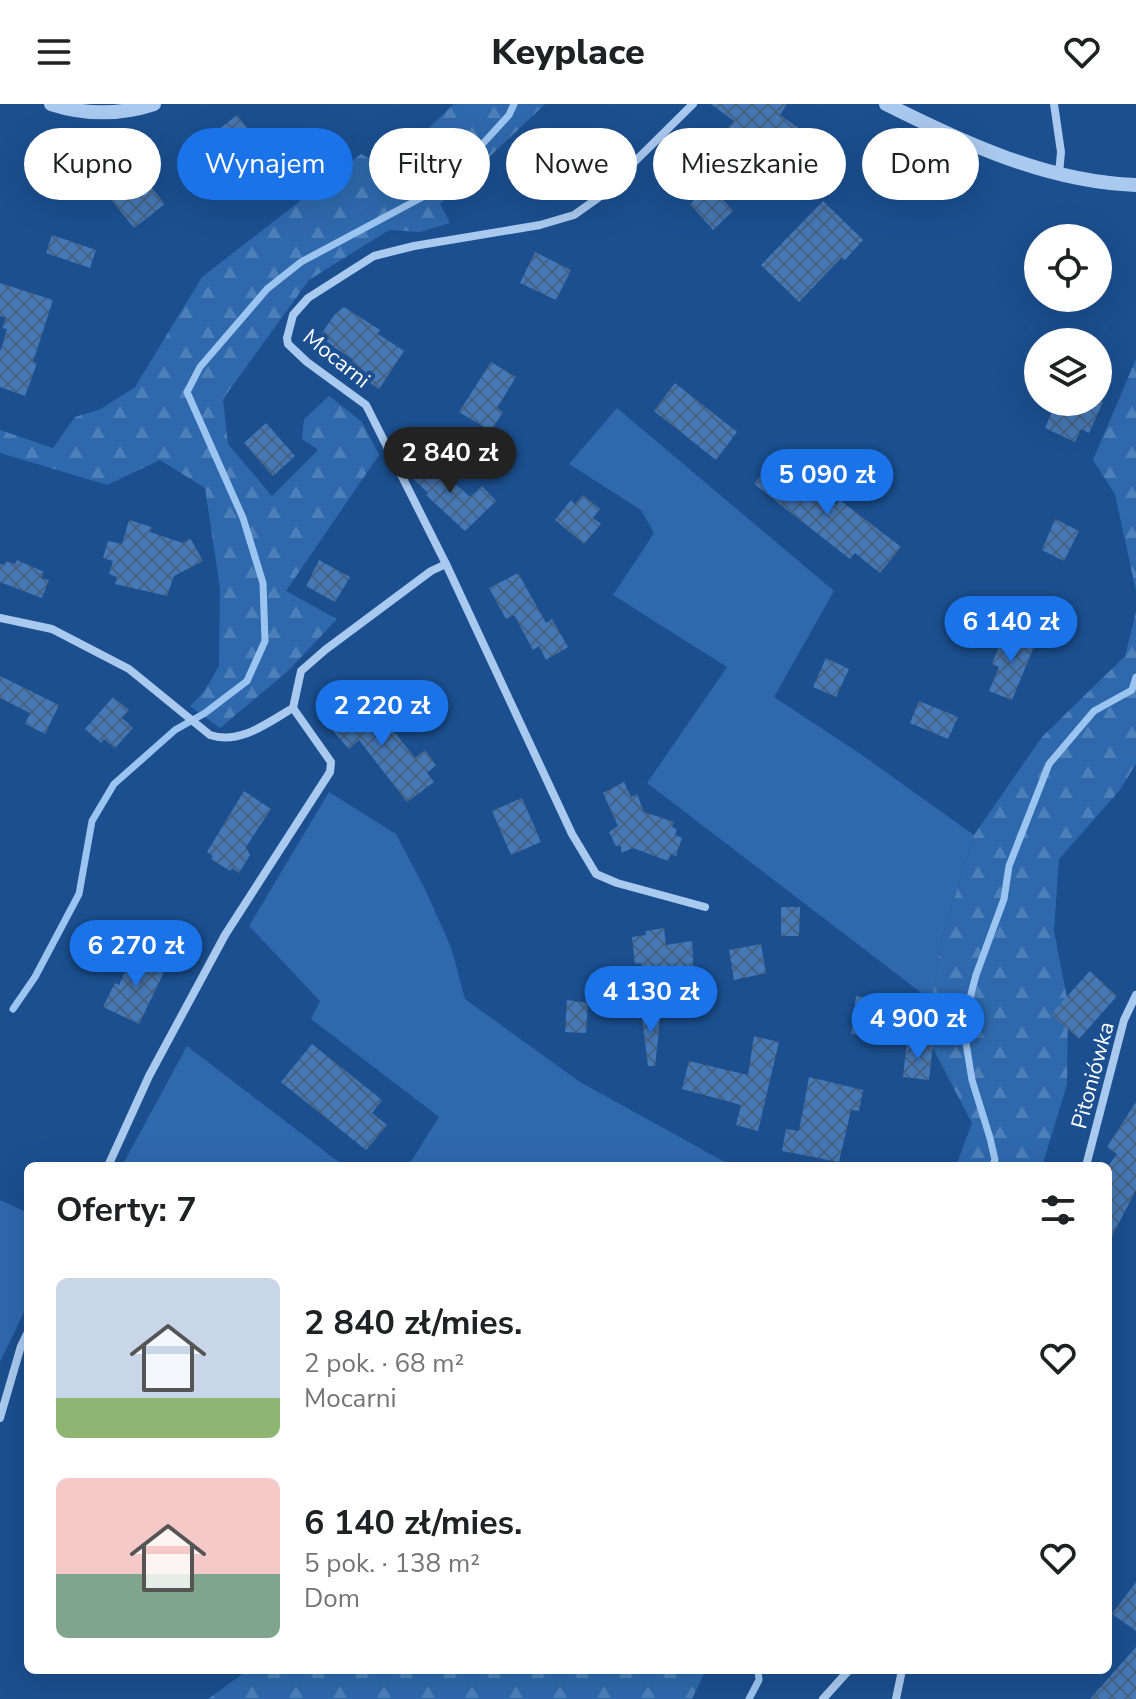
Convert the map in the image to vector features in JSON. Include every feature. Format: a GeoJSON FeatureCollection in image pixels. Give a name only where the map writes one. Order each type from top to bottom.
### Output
{"type":"FeatureCollection","features":[{"type":"Feature","properties":{"kind":"street"},"geometry":{"type":"LineString","coordinates":[[51,104],[93,112],[118,112],[154,104]]}},
{"type":"Feature","properties":{"kind":"street","name":"Mocarni"},"geometry":{"type":"LineString","coordinates":[[693,104],[598,198],[574,215],[540,225],[414,246],[374,256],[308,298],[293,315],[288,344],[307,362],[366,405],[446,564],[572,834],[596,874],[617,883],[705,907]]}},
{"type":"Feature","properties":{"kind":"street"},"geometry":{"type":"LineString","coordinates":[[886,104],[992,152],[1059,174],[1084,180],[1136,185]]}},
{"type":"Feature","properties":{"kind":"street"},"geometry":{"type":"LineString","coordinates":[[1054,104],[1061,152],[1059,174]]}},
{"type":"Feature","properties":{"kind":"street"},"geometry":{"type":"LineString","coordinates":[[110,1162],[149,1076],[225,935],[330,772],[331,762],[293,708],[301,671],[419,580],[446,564]]}},
{"type":"Feature","properties":{"kind":"street"},"geometry":{"type":"LineString","coordinates":[[0,618],[52,629],[129,669],[210,735],[224,740],[246,735],[293,708]]}},
{"type":"Feature","properties":{"kind":"street","name":"Pitoniówka"},"geometry":{"type":"LineString","coordinates":[[1087,1162],[1124,1020],[1136,995]]}},
{"type":"Feature","properties":{"kind":"street"},"geometry":{"type":"LineString","coordinates":[[0,1418],[24,1340]]}},
{"type":"Feature","properties":{"kind":"street"},"geometry":{"type":"LineString","coordinates":[[823,1699],[845,1674]]}},
{"type":"Feature","properties":{"kind":"street"},"geometry":{"type":"LineString","coordinates":[[896,1699],[901,1674]]}},
{"type":"Feature","properties":{"kind":"green space"},"geometry":{"type":"Polygon","coordinates":[[[454,104],[545,104],[520,128],[506,128],[506,141],[490,156],[490,128],[429,128],[454,104]]]}},
{"type":"Feature","properties":{"kind":"green space"},"geometry":{"type":"Polygon","coordinates":[[[361,154],[369,158],[369,200],[444,200],[440,204],[450,223],[420,232],[389,230],[309,280],[223,399],[228,444],[272,496],[318,450],[302,439],[304,419],[329,396],[362,422],[379,455],[286,591],[337,619],[288,671],[220,728],[190,706],[204,692],[219,666],[220,588],[205,488],[160,460],[107,485],[0,453],[0,430],[53,448],[75,417],[101,409],[135,387],[202,277],[302,200],[353,200],[353,160],[361,154]]]}},
{"type":"Feature","properties":{"kind":"green space"},"geometry":{"type":"Polygon","coordinates":[[[1136,359],[1136,591],[1115,494],[1093,460],[1136,359]]]}},
{"type":"Feature","properties":{"kind":"green space"},"geometry":{"type":"Polygon","coordinates":[[[617,408],[834,591],[774,697],[974,835],[942,938],[932,1001],[647,783],[727,667],[613,595],[654,533],[641,510],[569,464],[617,408]]]}},
{"type":"Feature","properties":{"kind":"green space"},"geometry":{"type":"Polygon","coordinates":[[[1136,612],[1136,764],[1119,791],[1059,859],[1054,931],[1068,1003],[1067,1085],[1043,1162],[957,1162],[972,1123],[926,1035],[942,938],[974,835],[1042,737],[1125,656],[1136,612]]]}},
{"type":"Feature","properties":{"kind":"green space"},"geometry":{"type":"Polygon","coordinates":[[[329,792],[396,834],[451,947],[465,999],[580,1082],[725,1162],[411,1162],[439,1117],[311,1019],[320,1001],[249,926],[329,792]]]}},
{"type":"Feature","properties":{"kind":"green space"},"geometry":{"type":"Polygon","coordinates":[[[187,1046],[339,1162],[124,1162],[187,1046]]]}},
{"type":"Feature","properties":{"kind":"green space"},"geometry":{"type":"Polygon","coordinates":[[[0,1200],[24,1211],[24,1312],[0,1362],[0,1200]]]}},
{"type":"Feature","properties":{"kind":"green space"},"geometry":{"type":"Polygon","coordinates":[[[242,1674],[704,1674],[692,1699],[208,1699],[242,1674]]]}},
{"type":"Feature","properties":{"kind":"building"},"geometry":{"type":"Polygon","coordinates":[[[711,104],[787,104],[780,115],[799,128],[728,128],[734,121],[711,104]]]}},
{"type":"Feature","properties":{"kind":"building"},"geometry":{"type":"Polygon","coordinates":[[[237,115],[247,128],[221,128],[237,115]]]}},
{"type":"Feature","properties":{"kind":"building"},"geometry":{"type":"Polygon","coordinates":[[[161,199],[165,204],[134,228],[111,200],[161,199]]]}},
{"type":"Feature","properties":{"kind":"building"},"geometry":{"type":"Polygon","coordinates":[[[694,200],[723,200],[733,211],[713,230],[690,204],[694,200]]]}},
{"type":"Feature","properties":{"kind":"building"},"geometry":{"type":"Polygon","coordinates":[[[823,201],[863,240],[799,302],[761,265],[823,201]]]}},
{"type":"Feature","properties":{"kind":"building"},"geometry":{"type":"Polygon","coordinates":[[[52,235],[96,250],[90,268],[46,253],[52,235]]]}},
{"type":"Feature","properties":{"kind":"building"},"geometry":{"type":"Polygon","coordinates":[[[535,252],[571,270],[556,300],[520,283],[535,252]]]}},
{"type":"Feature","properties":{"kind":"building"},"geometry":{"type":"Polygon","coordinates":[[[0,283],[53,300],[25,396],[0,387],[0,352],[7,329],[2,328],[6,318],[0,316],[0,283]]]}},
{"type":"Feature","properties":{"kind":"building"},"geometry":{"type":"Polygon","coordinates":[[[344,307],[380,330],[378,334],[404,351],[379,389],[348,368],[353,360],[319,337],[335,314],[344,307]]]}},
{"type":"Feature","properties":{"kind":"building"},"geometry":{"type":"Polygon","coordinates":[[[491,362],[516,377],[497,408],[503,412],[491,431],[459,412],[491,362]]]}},
{"type":"Feature","properties":{"kind":"building"},"geometry":{"type":"Polygon","coordinates":[[[675,383],[737,432],[716,460],[654,411],[675,383]]]}},
{"type":"Feature","properties":{"kind":"building"},"geometry":{"type":"Polygon","coordinates":[[[1050,416],[1097,416],[1089,433],[1081,429],[1075,442],[1045,428],[1050,416]]]}},
{"type":"Feature","properties":{"kind":"building"},"geometry":{"type":"Polygon","coordinates":[[[266,423],[295,456],[273,476],[244,443],[266,423]]]}},
{"type":"Feature","properties":{"kind":"building"},"geometry":{"type":"Polygon","coordinates":[[[411,454],[444,483],[449,478],[470,497],[482,486],[496,501],[465,531],[409,475],[403,463],[411,454]]]}},
{"type":"Feature","properties":{"kind":"building"},"geometry":{"type":"Polygon","coordinates":[[[775,457],[836,505],[840,500],[901,547],[880,573],[855,553],[850,559],[754,484],[775,457]]]}},
{"type":"Feature","properties":{"kind":"building"},"geometry":{"type":"Polygon","coordinates":[[[583,495],[600,509],[593,518],[601,524],[584,544],[555,520],[571,500],[575,504],[583,495]]]}},
{"type":"Feature","properties":{"kind":"building"},"geometry":{"type":"Polygon","coordinates":[[[1055,519],[1079,531],[1064,561],[1042,550],[1055,519]]]}},
{"type":"Feature","properties":{"kind":"building"},"geometry":{"type":"Polygon","coordinates":[[[129,520],[152,527],[150,532],[183,543],[190,538],[203,561],[174,576],[167,596],[115,584],[117,577],[109,574],[113,561],[103,558],[108,541],[122,544],[129,520]]]}},
{"type":"Feature","properties":{"kind":"building"},"geometry":{"type":"Polygon","coordinates":[[[17,560],[44,572],[41,578],[49,580],[42,598],[0,582],[0,564],[4,565],[6,561],[15,564],[17,560]]]}},
{"type":"Feature","properties":{"kind":"building"},"geometry":{"type":"Polygon","coordinates":[[[319,560],[350,577],[335,602],[306,586],[319,560]]]}},
{"type":"Feature","properties":{"kind":"building"},"geometry":{"type":"Polygon","coordinates":[[[518,573],[546,623],[552,619],[568,647],[546,660],[539,646],[533,650],[514,615],[506,619],[489,588],[518,573]]]}},
{"type":"Feature","properties":{"kind":"building"},"geometry":{"type":"Polygon","coordinates":[[[1005,631],[1035,644],[1012,700],[989,691],[999,667],[992,664],[1005,631]]]}},
{"type":"Feature","properties":{"kind":"building"},"geometry":{"type":"Polygon","coordinates":[[[826,658],[849,669],[836,697],[813,687],[826,658]]]}},
{"type":"Feature","properties":{"kind":"building"},"geometry":{"type":"Polygon","coordinates":[[[0,676],[59,705],[45,734],[25,724],[30,713],[0,698],[0,676]]]}},
{"type":"Feature","properties":{"kind":"building"},"geometry":{"type":"Polygon","coordinates":[[[113,697],[129,710],[122,718],[133,728],[115,748],[104,739],[101,743],[85,729],[113,697]]]}},
{"type":"Feature","properties":{"kind":"building"},"geometry":{"type":"Polygon","coordinates":[[[333,698],[354,721],[372,704],[415,758],[425,750],[436,765],[427,773],[434,782],[407,802],[359,740],[349,749],[317,713],[333,698]]]}},
{"type":"Feature","properties":{"kind":"building"},"geometry":{"type":"Polygon","coordinates":[[[919,701],[958,717],[948,739],[910,723],[919,701]]]}},
{"type":"Feature","properties":{"kind":"building"},"geometry":{"type":"Polygon","coordinates":[[[624,782],[631,797],[637,794],[644,812],[674,822],[672,827],[677,829],[675,835],[682,838],[676,856],[671,854],[668,861],[633,848],[621,853],[621,846],[616,846],[609,832],[618,826],[603,793],[624,782]]]}},
{"type":"Feature","properties":{"kind":"building"},"geometry":{"type":"Polygon","coordinates":[[[244,791],[271,809],[246,847],[250,855],[239,873],[211,859],[213,856],[207,852],[244,791]]]}},
{"type":"Feature","properties":{"kind":"building"},"geometry":{"type":"Polygon","coordinates":[[[522,798],[541,842],[511,855],[492,811],[522,798]]]}},
{"type":"Feature","properties":{"kind":"building"},"geometry":{"type":"Polygon","coordinates":[[[781,907],[800,907],[799,936],[781,936],[781,907]]]}},
{"type":"Feature","properties":{"kind":"building"},"geometry":{"type":"Polygon","coordinates":[[[664,928],[666,945],[692,941],[694,973],[655,978],[654,968],[642,970],[641,963],[635,964],[632,937],[664,928]]]}},
{"type":"Feature","properties":{"kind":"building"},"geometry":{"type":"Polygon","coordinates":[[[761,944],[766,973],[734,980],[729,950],[761,944]]]}},
{"type":"Feature","properties":{"kind":"building"},"geometry":{"type":"Polygon","coordinates":[[[135,950],[167,966],[139,1024],[103,1007],[115,983],[119,985],[135,950]]]}},
{"type":"Feature","properties":{"kind":"building"},"geometry":{"type":"Polygon","coordinates":[[[1090,971],[1117,996],[1079,1039],[1051,1014],[1090,971]]]}},
{"type":"Feature","properties":{"kind":"building"},"geometry":{"type":"Polygon","coordinates":[[[856,996],[897,1001],[892,1039],[851,1034],[856,996]]]}},
{"type":"Feature","properties":{"kind":"building"},"geometry":{"type":"Polygon","coordinates":[[[567,1000],[588,1003],[586,1033],[565,1032],[567,1000]]]}},
{"type":"Feature","properties":{"kind":"building"},"geometry":{"type":"Polygon","coordinates":[[[641,1009],[661,1011],[655,1066],[648,1066],[641,1009]]]}},
{"type":"Feature","properties":{"kind":"building"},"geometry":{"type":"Polygon","coordinates":[[[754,1036],[779,1042],[758,1131],[736,1125],[741,1105],[682,1089],[689,1061],[748,1075],[754,1036]]]}},
{"type":"Feature","properties":{"kind":"building"},"geometry":{"type":"Polygon","coordinates":[[[907,1041],[933,1045],[929,1080],[903,1077],[907,1041]]]}},
{"type":"Feature","properties":{"kind":"building"},"geometry":{"type":"Polygon","coordinates":[[[312,1044],[382,1100],[372,1113],[387,1125],[366,1150],[281,1082],[312,1044]]]}},
{"type":"Feature","properties":{"kind":"building"},"geometry":{"type":"Polygon","coordinates":[[[809,1077],[863,1090],[859,1111],[851,1110],[839,1162],[782,1151],[786,1129],[799,1131],[809,1077]]]}},
{"type":"Feature","properties":{"kind":"building"},"geometry":{"type":"Polygon","coordinates":[[[1136,1102],[1136,1190],[1112,1236],[1111,1162],[1117,1154],[1107,1147],[1136,1102]]]}},
{"type":"Feature","properties":{"kind":"building"},"geometry":{"type":"Polygon","coordinates":[[[1136,1582],[1136,1631],[1112,1614],[1136,1582]]]}},
{"type":"Feature","properties":{"kind":"building"},"geometry":{"type":"Polygon","coordinates":[[[1136,1647],[1136,1699],[1090,1699],[1136,1647]]]}},
{"type":"Feature","properties":{"kind":"waterway"},"geometry":{"type":"LineString","coordinates":[[13,1009],[35,977],[79,894],[92,821],[114,784],[175,730],[205,713],[247,681],[265,641],[263,583],[243,518],[187,392],[200,367],[267,289],[301,262],[445,185],[509,115],[514,104]]}},
{"type":"Feature","properties":{"kind":"waterway"},"geometry":{"type":"LineString","coordinates":[[994,1162],[972,1080],[963,1025],[976,975],[1004,899],[1009,866],[1049,764],[1094,711],[1132,690],[1136,677]]}},
{"type":"Feature","properties":{"kind":"waterway"},"geometry":{"type":"LineString","coordinates":[[749,1699],[759,1680],[758,1674]]}}]}
